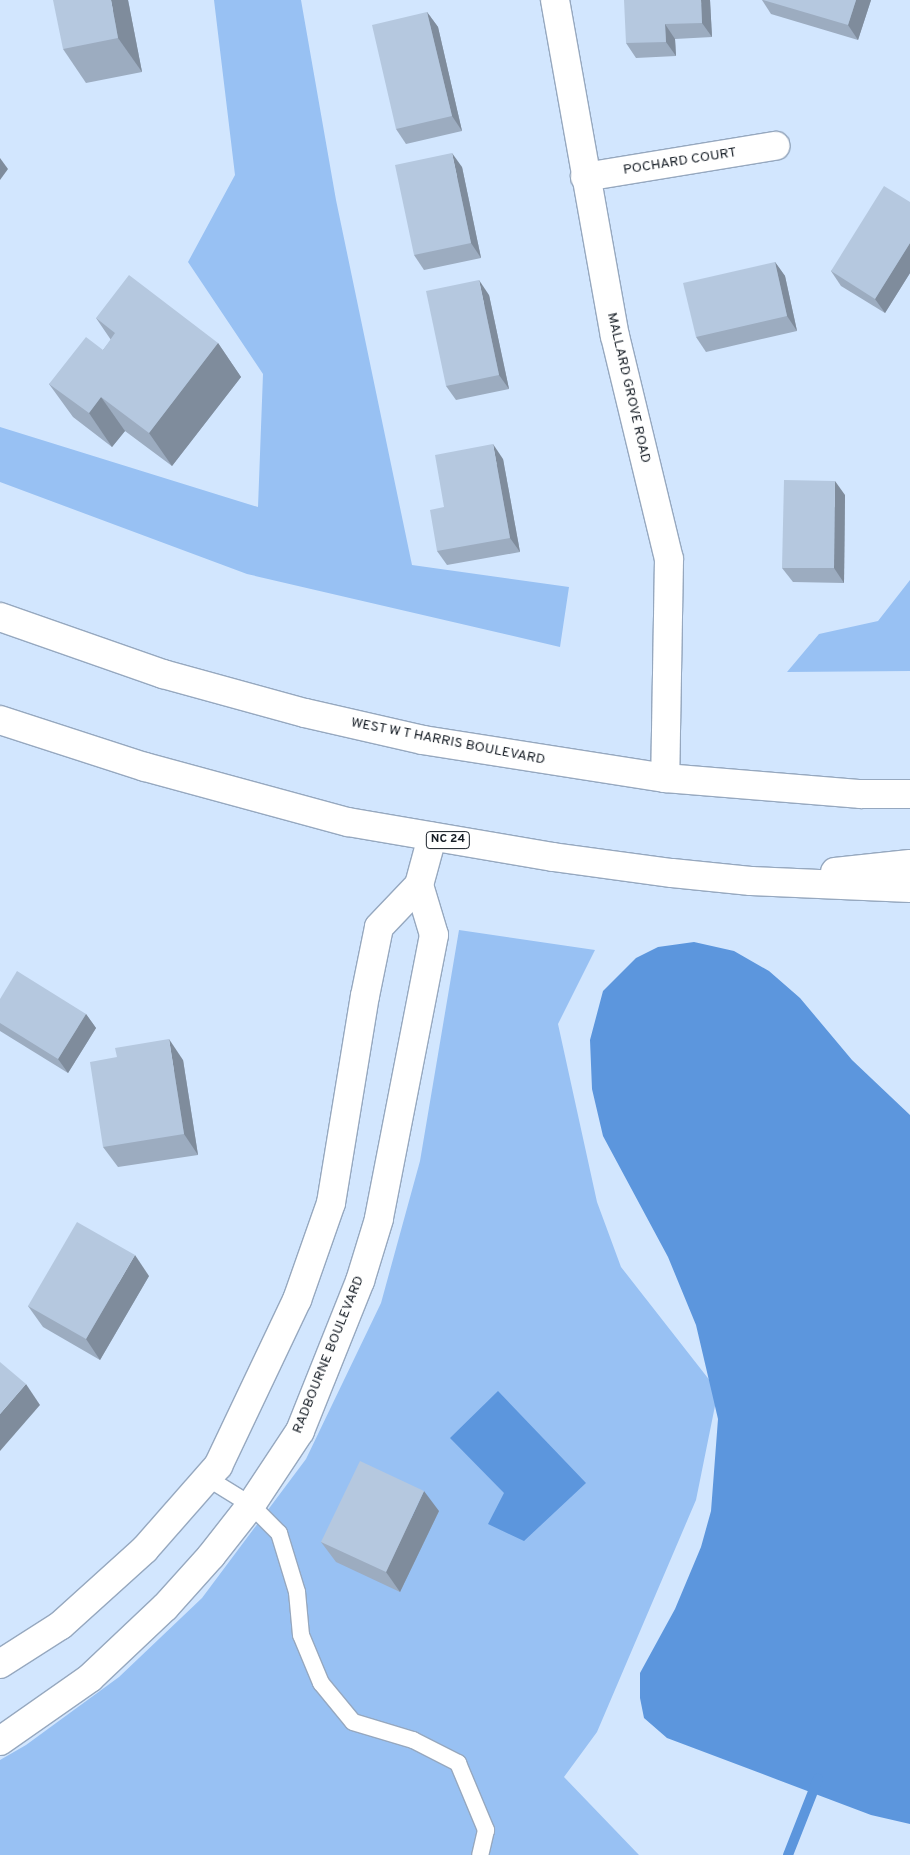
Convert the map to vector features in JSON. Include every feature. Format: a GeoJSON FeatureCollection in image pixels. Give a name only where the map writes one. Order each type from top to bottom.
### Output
{"type":"FeatureCollection","features":[{"type":"Feature","properties":{"kind":"street","name":"MALLARD GROVE ROAD"},"geometry":{"type":"LineString","coordinates":[[555,0],[585,177],[615,336],[670,559],[665,778]]}},
{"type":"Feature","properties":{"kind":"street","name":"POCHARD COURT"},"geometry":{"type":"LineString","coordinates":[[585,177],[775,146]]}},
{"type":"Feature","properties":{"kind":"street","name":"WEST W T HARRIS BOULEVARD"},"geometry":{"type":"LineString","coordinates":[[0,617],[163,674],[305,713],[423,740],[665,778],[861,794],[910,794]]}},
{"type":"Feature","properties":{"kind":"street","name":"NC 24"},"geometry":{"type":"LineString","coordinates":[[0,720],[145,767],[348,822],[553,858],[751,881],[910,888]]}},
{"type":"Feature","properties":{"kind":"street"},"geometry":{"type":"LineString","coordinates":[[0,1664],[61,1624],[145,1549],[209,1479],[297,1300],[331,1203],[364,996],[379,927],[419,885],[432,837]]}},
{"type":"Feature","properties":{"kind":"street"},"geometry":{"type":"LineString","coordinates":[[751,881],[910,864]]}},
{"type":"Feature","properties":{"kind":"street","name":"RADBOURNE BOULEVARD"},"geometry":{"type":"LineString","coordinates":[[0,1741],[90,1678],[178,1592],[251,1505],[300,1431],[360,1281],[380,1219],[434,935],[419,885]]}},
{"type":"Feature","properties":{"kind":"lane"},"geometry":{"type":"LineString","coordinates":[[209,1479],[251,1505],[279,1533],[297,1592],[301,1634],[321,1683],[354,1722],[412,1740],[458,1763],[486,1830],[480,1855]]}},
{"type":"Feature","properties":{"kind":"shaded area"},"geometry":{"type":"Polygon","coordinates":[[[214,0],[301,0],[336,200],[412,565],[569,587],[560,647],[247,574],[0,482],[0,427],[258,507],[263,374],[188,262],[235,175],[214,0]]]}},
{"type":"Feature","properties":{"kind":"shaded area"},"geometry":{"type":"Polygon","coordinates":[[[910,580],[910,671],[787,672],[819,634],[878,621],[910,580]]]}},
{"type":"Feature","properties":{"kind":"shaded area"},"geometry":{"type":"Polygon","coordinates":[[[459,930],[595,950],[558,1024],[597,1202],[621,1267],[718,1391],[696,1500],[597,1732],[564,1777],[639,1855],[0,1855],[0,1760],[26,1745],[119,1677],[202,1598],[306,1459],[381,1303],[420,1161],[459,930]]]}},
{"type":"Feature","properties":{"kind":"shaded area"},"geometry":{"type":"Polygon","coordinates":[[[694,942],[734,951],[769,971],[800,998],[852,1060],[910,1115],[910,1824],[871,1815],[667,1738],[644,1718],[640,1698],[640,1673],[675,1609],[701,1547],[711,1511],[718,1419],[696,1325],[668,1257],[603,1136],[592,1089],[590,1040],[603,991],[636,958],[658,947],[694,942]]]}},
{"type":"Feature","properties":{"kind":"shaded area"},"geometry":{"type":"Polygon","coordinates":[[[498,1391],[586,1483],[524,1541],[488,1524],[504,1493],[450,1438],[498,1391]]]}},
{"type":"Feature","properties":{"kind":"building"},"geometry":{"type":"Polygon","coordinates":[[[53,0],[111,0],[118,38],[63,49],[53,0]]]}},
{"type":"Feature","properties":{"kind":"building"},"geometry":{"type":"Polygon","coordinates":[[[624,0],[701,0],[702,23],[665,24],[666,42],[626,43],[624,0]]]}},
{"type":"Feature","properties":{"kind":"building"},"geometry":{"type":"Polygon","coordinates":[[[763,0],[856,0],[848,25],[763,0]]]}},
{"type":"Feature","properties":{"kind":"building"},"geometry":{"type":"Polygon","coordinates":[[[427,12],[452,116],[396,129],[372,25],[427,12]]]}},
{"type":"Feature","properties":{"kind":"building"},"geometry":{"type":"Polygon","coordinates":[[[452,153],[471,243],[414,255],[395,165],[452,153]]]}},
{"type":"Feature","properties":{"kind":"building"},"geometry":{"type":"Polygon","coordinates":[[[884,186],[910,202],[910,243],[875,299],[831,271],[884,186]]]}},
{"type":"Feature","properties":{"kind":"building"},"geometry":{"type":"Polygon","coordinates":[[[775,262],[787,316],[696,337],[683,283],[775,262]]]}},
{"type":"Feature","properties":{"kind":"building"},"geometry":{"type":"Polygon","coordinates":[[[129,275],[218,343],[149,433],[101,397],[89,413],[49,384],[86,337],[103,350],[115,333],[96,318],[129,275]]]}},
{"type":"Feature","properties":{"kind":"building"},"geometry":{"type":"Polygon","coordinates":[[[479,280],[499,375],[446,386],[426,291],[479,280]]]}},
{"type":"Feature","properties":{"kind":"building"},"geometry":{"type":"Polygon","coordinates":[[[493,444],[510,538],[437,551],[430,510],[444,507],[435,455],[493,444]]]}},
{"type":"Feature","properties":{"kind":"building"},"geometry":{"type":"Polygon","coordinates":[[[784,480],[835,481],[834,568],[782,568],[784,480]]]}},
{"type":"Feature","properties":{"kind":"building"},"geometry":{"type":"Polygon","coordinates":[[[17,971],[86,1014],[58,1059],[0,1023],[0,999],[17,971]]]}},
{"type":"Feature","properties":{"kind":"building"},"geometry":{"type":"Polygon","coordinates":[[[169,1039],[184,1134],[103,1147],[90,1062],[117,1057],[115,1048],[169,1039]]]}},
{"type":"Feature","properties":{"kind":"building"},"geometry":{"type":"Polygon","coordinates":[[[77,1222],[135,1255],[86,1339],[28,1306],[77,1222]]]}},
{"type":"Feature","properties":{"kind":"building"},"geometry":{"type":"Polygon","coordinates":[[[0,1362],[26,1384],[0,1414],[0,1362]]]}},
{"type":"Feature","properties":{"kind":"building"},"geometry":{"type":"Polygon","coordinates":[[[360,1461],[424,1491],[386,1572],[321,1542],[360,1461]]]}},
{"type":"Feature","properties":{"kind":"waterway"},"geometry":{"type":"LineString","coordinates":[[788,1855],[818,1779]]}}]}
